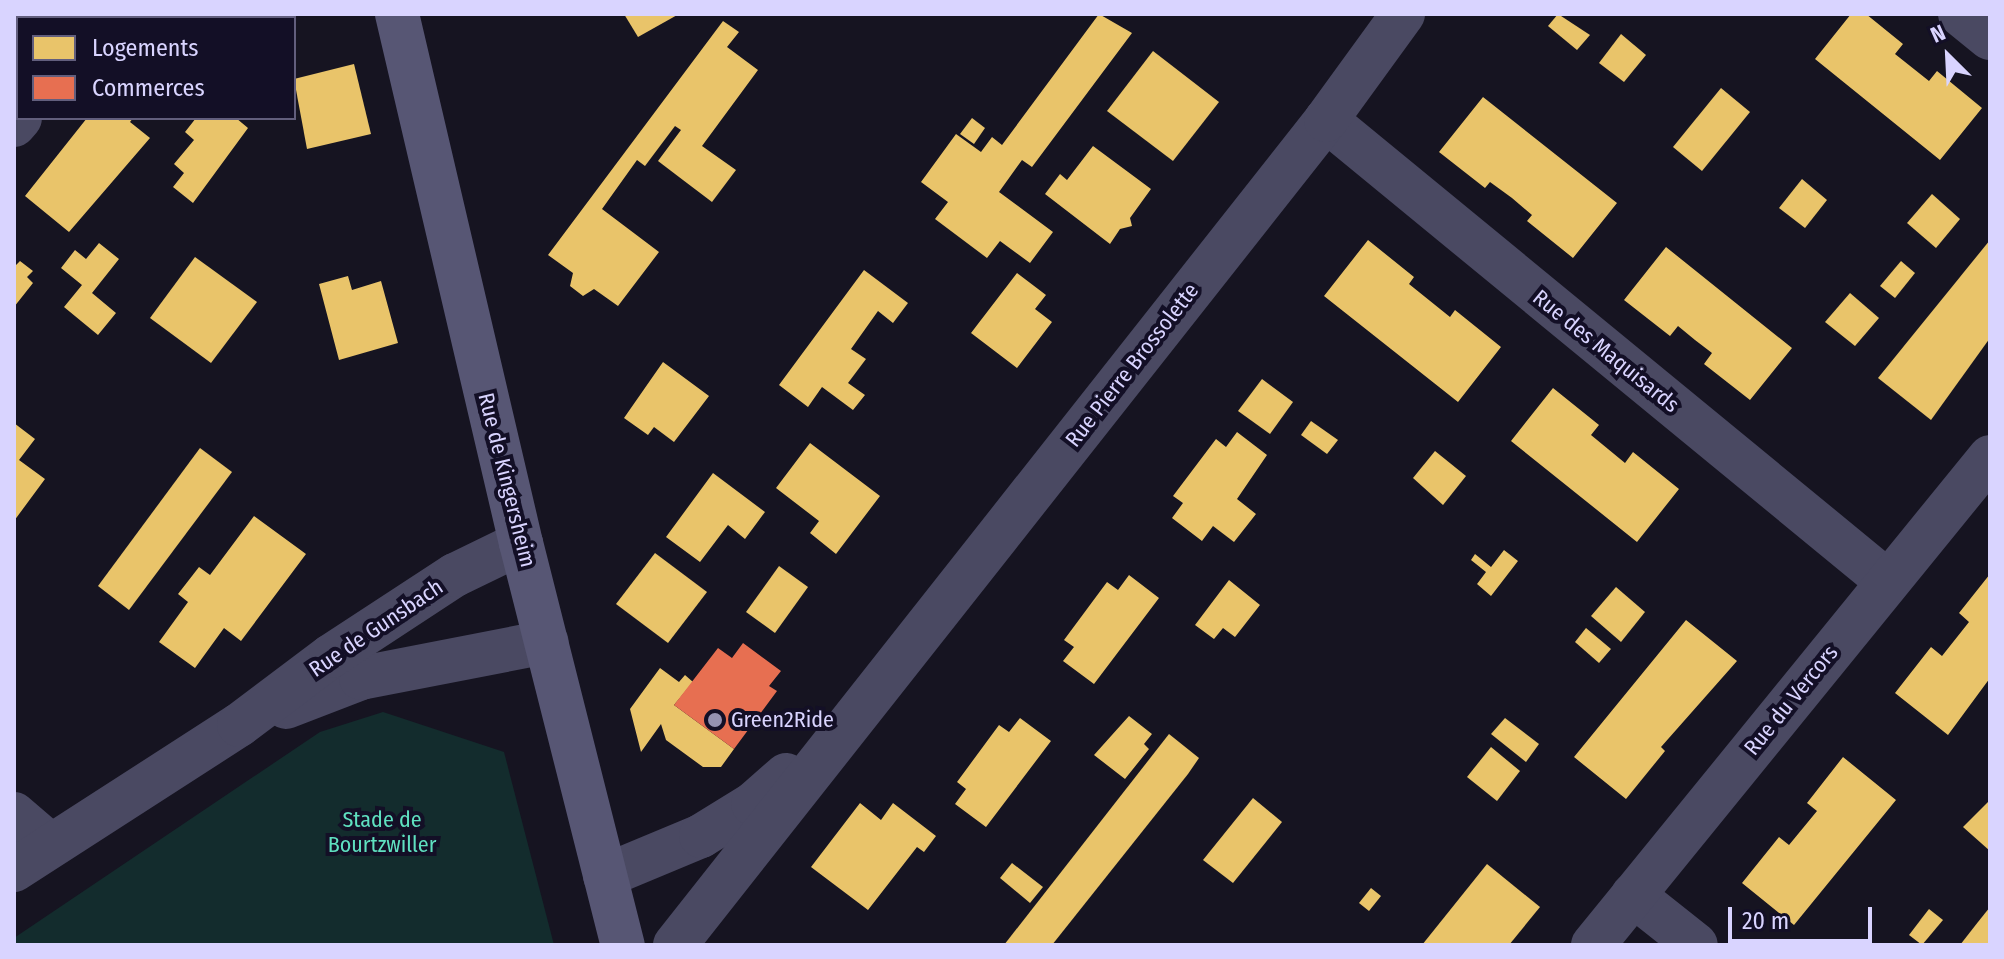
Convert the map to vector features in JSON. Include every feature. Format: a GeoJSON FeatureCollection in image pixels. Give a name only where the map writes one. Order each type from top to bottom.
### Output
{"type":"FeatureCollection","features":[{"type":"Feature","properties":{"kind":"main road","name":"Rue de Kingersheim"},"geometry":{"type":"LineString","coordinates":[[397,14],[521,543],[623,945]]}},
{"type":"Feature","properties":{"kind":"street","name":"Rue Pierre Brossolette"},"geometry":{"type":"LineString","coordinates":[[675,945],[1326,120],[1403,14]]}},
{"type":"Feature","properties":{"kind":"street"},"geometry":{"type":"LineString","coordinates":[[1960,14],[1990,38]]}},
{"type":"Feature","properties":{"kind":"street","name":"Rue des Maquisards"},"geometry":{"type":"LineString","coordinates":[[1326,120],[1887,581]]}},
{"type":"Feature","properties":{"kind":"street","name":"Rue du Vercors"},"geometry":{"type":"LineString","coordinates":[[1593,945],[1990,457]]}},
{"type":"Feature","properties":{"kind":"street","name":"Rue de Gunsbach"},"geometry":{"type":"LineString","coordinates":[[14,870],[239,725],[331,656],[443,583],[521,543]]}},
{"type":"Feature","properties":{"kind":"street","name":"Rue de Gunsbach"},"geometry":{"type":"LineString","coordinates":[[239,725],[361,678],[547,642]]}},
{"type":"Feature","properties":{"kind":"street","name":"Rue Pierre Brossolette"},"geometry":{"type":"LineString","coordinates":[[605,876],[701,836],[753,804],[857,713]]}},
{"type":"Feature","properties":{"kind":"street"},"geometry":{"type":"LineString","coordinates":[[14,814],[50,845]]}},
{"type":"Feature","properties":{"kind":"street"},"geometry":{"type":"LineString","coordinates":[[1633,895],[1696,945]]}},
{"type":"Feature","properties":{"kind":"green space","name":"Stade de Bourtzwiller"},"geometry":{"type":"Polygon","coordinates":[[[383,712],[504,752],[554,945],[14,945],[14,938],[320,732],[383,712]]]}},
{"type":"Feature","properties":{"kind":"building: Logements"},"geometry":{"type":"Polygon","coordinates":[[[257,14],[260,16],[170,16],[257,14]]]}},
{"type":"Feature","properties":{"kind":"building: Logements"},"geometry":{"type":"Polygon","coordinates":[[[624,14],[679,14],[638,37],[624,14]]]}},
{"type":"Feature","properties":{"kind":"building: Logements"},"geometry":{"type":"Polygon","coordinates":[[[1099,14],[1132,33],[1032,167],[1022,160],[999,192],[1053,232],[1030,263],[1000,241],[987,258],[935,219],[948,202],[921,182],[956,134],[981,152],[992,137],[1002,145],[1099,14]]]}},
{"type":"Feature","properties":{"kind":"building: Logements"},"geometry":{"type":"Polygon","coordinates":[[[1558,14],[1590,35],[1577,50],[1548,26],[1558,14]]]}},
{"type":"Feature","properties":{"kind":"building: Logements"},"geometry":{"type":"Polygon","coordinates":[[[1851,14],[1866,14],[1903,44],[1895,54],[1929,81],[1937,71],[1982,108],[1940,160],[1815,59],[1851,14]]]}},
{"type":"Feature","properties":{"kind":"building: Logements"},"geometry":{"type":"Polygon","coordinates":[[[723,21],[739,32],[727,47],[758,70],[702,146],[736,170],[712,202],[658,161],[681,130],[675,126],[645,166],[637,160],[602,209],[659,252],[618,306],[594,289],[583,296],[570,286],[573,273],[548,255],[723,21]]]}},
{"type":"Feature","properties":{"kind":"building: Logements"},"geometry":{"type":"Polygon","coordinates":[[[1621,34],[1646,55],[1624,82],[1599,63],[1621,34]]]}},
{"type":"Feature","properties":{"kind":"building: Logements"},"geometry":{"type":"Polygon","coordinates":[[[1153,51],[1219,102],[1173,161],[1107,111],[1153,51]]]}},
{"type":"Feature","properties":{"kind":"building: Logements"},"geometry":{"type":"Polygon","coordinates":[[[354,64],[371,134],[307,149],[296,78],[354,64]]]}},
{"type":"Feature","properties":{"kind":"building: Logements"},"geometry":{"type":"Polygon","coordinates":[[[1721,88],[1750,112],[1702,171],[1673,147],[1721,88]]]}},
{"type":"Feature","properties":{"kind":"building: Logements"},"geometry":{"type":"Polygon","coordinates":[[[1483,97],[1617,203],[1573,258],[1527,221],[1532,215],[1512,198],[1490,182],[1485,188],[1439,152],[1483,97]]]}},
{"type":"Feature","properties":{"kind":"building: Logements"},"geometry":{"type":"Polygon","coordinates":[[[972,118],[985,128],[974,144],[960,134],[972,118]]]}},
{"type":"Feature","properties":{"kind":"building: Logements"},"geometry":{"type":"Polygon","coordinates":[[[85,120],[132,120],[130,122],[150,138],[69,232],[25,196],[85,120]]]}},
{"type":"Feature","properties":{"kind":"building: Logements"},"geometry":{"type":"Polygon","coordinates":[[[194,120],[238,120],[248,128],[193,203],[173,187],[184,173],[174,164],[194,140],[185,132],[194,120]]]}},
{"type":"Feature","properties":{"kind":"building: Logements"},"geometry":{"type":"Polygon","coordinates":[[[1093,146],[1151,189],[1130,218],[1132,226],[1120,229],[1110,244],[1045,194],[1060,174],[1067,180],[1093,146]]]}},
{"type":"Feature","properties":{"kind":"building: Logements"},"geometry":{"type":"Polygon","coordinates":[[[1802,179],[1827,200],[1805,228],[1779,208],[1802,179]]]}},
{"type":"Feature","properties":{"kind":"building: Logements"},"geometry":{"type":"Polygon","coordinates":[[[1932,194],[1960,219],[1936,248],[1907,223],[1932,194]]]}},
{"type":"Feature","properties":{"kind":"building: Logements"},"geometry":{"type":"Polygon","coordinates":[[[1368,240],[1414,277],[1409,284],[1450,317],[1455,310],[1501,347],[1458,402],[1324,296],[1368,240]]]}},
{"type":"Feature","properties":{"kind":"building: Logements"},"geometry":{"type":"Polygon","coordinates":[[[1990,240],[1990,338],[1931,420],[1878,378],[1990,240]]]}},
{"type":"Feature","properties":{"kind":"building: Logements"},"geometry":{"type":"Polygon","coordinates":[[[99,243],[119,259],[92,293],[116,313],[98,335],[64,307],[82,285],[61,268],[75,250],[86,259],[99,243]]]}},
{"type":"Feature","properties":{"kind":"building: Logements"},"geometry":{"type":"Polygon","coordinates":[[[1666,247],[1792,348],[1750,400],[1704,364],[1712,353],[1678,326],[1670,336],[1624,300],[1666,247]]]}},
{"type":"Feature","properties":{"kind":"building: Logements"},"geometry":{"type":"Polygon","coordinates":[[[195,257],[257,302],[211,363],[150,318],[195,257]]]}},
{"type":"Feature","properties":{"kind":"building: Logements"},"geometry":{"type":"Polygon","coordinates":[[[20,261],[33,271],[27,277],[33,283],[14,307],[14,267],[20,261]]]}},
{"type":"Feature","properties":{"kind":"building: Logements"},"geometry":{"type":"Polygon","coordinates":[[[1901,261],[1915,273],[1895,298],[1880,286],[1901,261]]]}},
{"type":"Feature","properties":{"kind":"building: Logements"},"geometry":{"type":"Polygon","coordinates":[[[864,270],[908,303],[893,323],[878,311],[851,349],[866,359],[848,383],[865,395],[853,410],[822,387],[808,407],[779,385],[864,270]]]}},
{"type":"Feature","properties":{"kind":"building: Logements"},"geometry":{"type":"Polygon","coordinates":[[[1017,273],[1046,295],[1035,309],[1052,322],[1017,368],[971,333],[1017,273]]]}},
{"type":"Feature","properties":{"kind":"building: Logements"},"geometry":{"type":"Polygon","coordinates":[[[348,276],[352,290],[381,281],[398,343],[339,360],[319,284],[348,276]]]}},
{"type":"Feature","properties":{"kind":"building: Logements"},"geometry":{"type":"Polygon","coordinates":[[[1850,293],[1879,318],[1855,346],[1825,322],[1850,293]]]}},
{"type":"Feature","properties":{"kind":"building: Logements"},"geometry":{"type":"Polygon","coordinates":[[[663,362],[709,396],[674,442],[654,427],[648,435],[624,418],[663,362]]]}},
{"type":"Feature","properties":{"kind":"building: Logements"},"geometry":{"type":"Polygon","coordinates":[[[1262,379],[1293,402],[1270,434],[1238,411],[1262,379]]]}},
{"type":"Feature","properties":{"kind":"building: Logements"},"geometry":{"type":"Polygon","coordinates":[[[1553,388],[1599,425],[1591,435],[1625,463],[1633,452],[1679,489],[1637,542],[1511,441],[1553,388]]]}},
{"type":"Feature","properties":{"kind":"building: Logements"},"geometry":{"type":"Polygon","coordinates":[[[1311,421],[1338,440],[1327,454],[1301,435],[1311,421]]]}},
{"type":"Feature","properties":{"kind":"building: Logements"},"geometry":{"type":"Polygon","coordinates":[[[14,423],[35,439],[19,460],[45,479],[14,521],[14,423]]]}},
{"type":"Feature","properties":{"kind":"building: Logements"},"geometry":{"type":"Polygon","coordinates":[[[1237,432],[1267,455],[1237,499],[1256,514],[1234,542],[1213,526],[1202,541],[1172,518],[1183,503],[1173,496],[1216,439],[1226,447],[1237,432]]]}},
{"type":"Feature","properties":{"kind":"building: Logements"},"geometry":{"type":"Polygon","coordinates":[[[810,443],[880,496],[836,554],[810,533],[819,521],[776,488],[810,443]]]}},
{"type":"Feature","properties":{"kind":"building: Logements"},"geometry":{"type":"Polygon","coordinates":[[[200,448],[232,472],[129,610],[98,586],[200,448]]]}},
{"type":"Feature","properties":{"kind":"building: Logements"},"geometry":{"type":"Polygon","coordinates":[[[1435,451],[1466,476],[1443,505],[1413,478],[1435,451]]]}},
{"type":"Feature","properties":{"kind":"building: Logements"},"geometry":{"type":"Polygon","coordinates":[[[713,473],[765,512],[745,539],[728,525],[700,562],[666,537],[713,473]]]}},
{"type":"Feature","properties":{"kind":"building: Logements"},"geometry":{"type":"Polygon","coordinates":[[[254,516],[306,554],[241,641],[224,628],[195,668],[159,642],[188,602],[178,594],[199,567],[210,575],[254,516]]]}},
{"type":"Feature","properties":{"kind":"building: Logements"},"geometry":{"type":"Polygon","coordinates":[[[1504,550],[1518,561],[1491,596],[1477,584],[1486,572],[1471,560],[1475,554],[1491,567],[1504,550]]]}},
{"type":"Feature","properties":{"kind":"building: Logements"},"geometry":{"type":"Polygon","coordinates":[[[655,553],[707,592],[668,643],[616,604],[655,553]]]}},
{"type":"Feature","properties":{"kind":"building: Logements"},"geometry":{"type":"Polygon","coordinates":[[[779,566],[808,587],[775,633],[746,612],[779,566]]]}},
{"type":"Feature","properties":{"kind":"building: Logements"},"geometry":{"type":"Polygon","coordinates":[[[1990,574],[1990,678],[1948,735],[1895,693],[1931,647],[1942,656],[1969,622],[1959,613],[1990,574]]]}},
{"type":"Feature","properties":{"kind":"building: Logements"},"geometry":{"type":"Polygon","coordinates":[[[1129,575],[1159,598],[1094,684],[1063,661],[1074,647],[1064,640],[1107,582],[1118,590],[1129,575]]]}},
{"type":"Feature","properties":{"kind":"building: Logements"},"geometry":{"type":"Polygon","coordinates":[[[1229,580],[1260,605],[1235,637],[1223,628],[1214,639],[1195,625],[1229,580]]]}},
{"type":"Feature","properties":{"kind":"building: Logements"},"geometry":{"type":"Polygon","coordinates":[[[1616,587],[1645,612],[1621,642],[1591,616],[1616,587]]]}},
{"type":"Feature","properties":{"kind":"building: Logements"},"geometry":{"type":"Polygon","coordinates":[[[1686,620],[1737,661],[1661,747],[1665,751],[1626,799],[1574,757],[1686,620]]]}},
{"type":"Feature","properties":{"kind":"building: Logements"},"geometry":{"type":"Polygon","coordinates":[[[1586,628],[1611,649],[1599,663],[1575,642],[1586,628]]]}},
{"type":"Feature","properties":{"kind":"building: Logements"},"geometry":{"type":"Polygon","coordinates":[[[660,668],[679,682],[685,675],[693,682],[674,705],[734,749],[721,767],[703,767],[666,740],[661,724],[641,752],[630,709],[660,668]]]}},
{"type":"Feature","properties":{"kind":"building: Logements"},"geometry":{"type":"Polygon","coordinates":[[[1129,716],[1152,734],[1144,744],[1149,749],[1125,779],[1094,755],[1129,716]]]}},
{"type":"Feature","properties":{"kind":"building: Logements"},"geometry":{"type":"Polygon","coordinates":[[[1020,718],[1051,741],[986,827],[955,804],[966,789],[957,782],[999,725],[1009,732],[1020,718]]]}},
{"type":"Feature","properties":{"kind":"building: Logements"},"geometry":{"type":"Polygon","coordinates":[[[1505,718],[1539,744],[1526,762],[1491,734],[1505,718]]]}},
{"type":"Feature","properties":{"kind":"building: Logements"},"geometry":{"type":"Polygon","coordinates":[[[1169,734],[1199,758],[1188,774],[1052,945],[1004,945],[1169,734]]]}},
{"type":"Feature","properties":{"kind":"building: Logements"},"geometry":{"type":"Polygon","coordinates":[[[1491,747],[1520,771],[1497,801],[1467,777],[1491,747]]]}},
{"type":"Feature","properties":{"kind":"building: Logements"},"geometry":{"type":"Polygon","coordinates":[[[1843,757],[1896,800],[1794,925],[1742,883],[1779,837],[1789,845],[1817,811],[1807,803],[1843,757]]]}},
{"type":"Feature","properties":{"kind":"building: Logements"},"geometry":{"type":"Polygon","coordinates":[[[1253,798],[1282,822],[1233,883],[1203,860],[1253,798]]]}},
{"type":"Feature","properties":{"kind":"building: Logements"},"geometry":{"type":"Polygon","coordinates":[[[1990,800],[1990,851],[1963,827],[1990,800]]]}},
{"type":"Feature","properties":{"kind":"building: Logements"},"geometry":{"type":"Polygon","coordinates":[[[860,803],[881,820],[893,803],[936,836],[924,852],[917,847],[868,910],[811,867],[860,803]]]}},
{"type":"Feature","properties":{"kind":"building: Logements"},"geometry":{"type":"Polygon","coordinates":[[[1012,863],[1043,887],[1030,903],[1000,878],[1012,863]]]}},
{"type":"Feature","properties":{"kind":"building: Logements"},"geometry":{"type":"Polygon","coordinates":[[[1487,864],[1540,907],[1509,945],[1422,945],[1487,864]]]}},
{"type":"Feature","properties":{"kind":"building: Logements"},"geometry":{"type":"Polygon","coordinates":[[[1371,888],[1381,896],[1369,911],[1359,903],[1371,888]]]}},
{"type":"Feature","properties":{"kind":"building: Logements"},"geometry":{"type":"Polygon","coordinates":[[[1990,907],[1990,945],[1960,945],[1978,922],[1990,907]]]}},
{"type":"Feature","properties":{"kind":"building: Logements"},"geometry":{"type":"Polygon","coordinates":[[[1929,909],[1943,920],[1922,945],[1909,935],[1929,909]]]}},
{"type":"Feature","properties":{"kind":"building: Commerces"},"geometry":{"type":"Polygon","coordinates":[[[743,643],[781,671],[769,686],[777,691],[734,749],[674,705],[718,648],[732,658],[743,643]]]}},
{"type":"Feature","properties":{"kind":"place","name":"Green2Ride"},"geometry":{"type":"Point","coordinates":[715,720]}}]}
